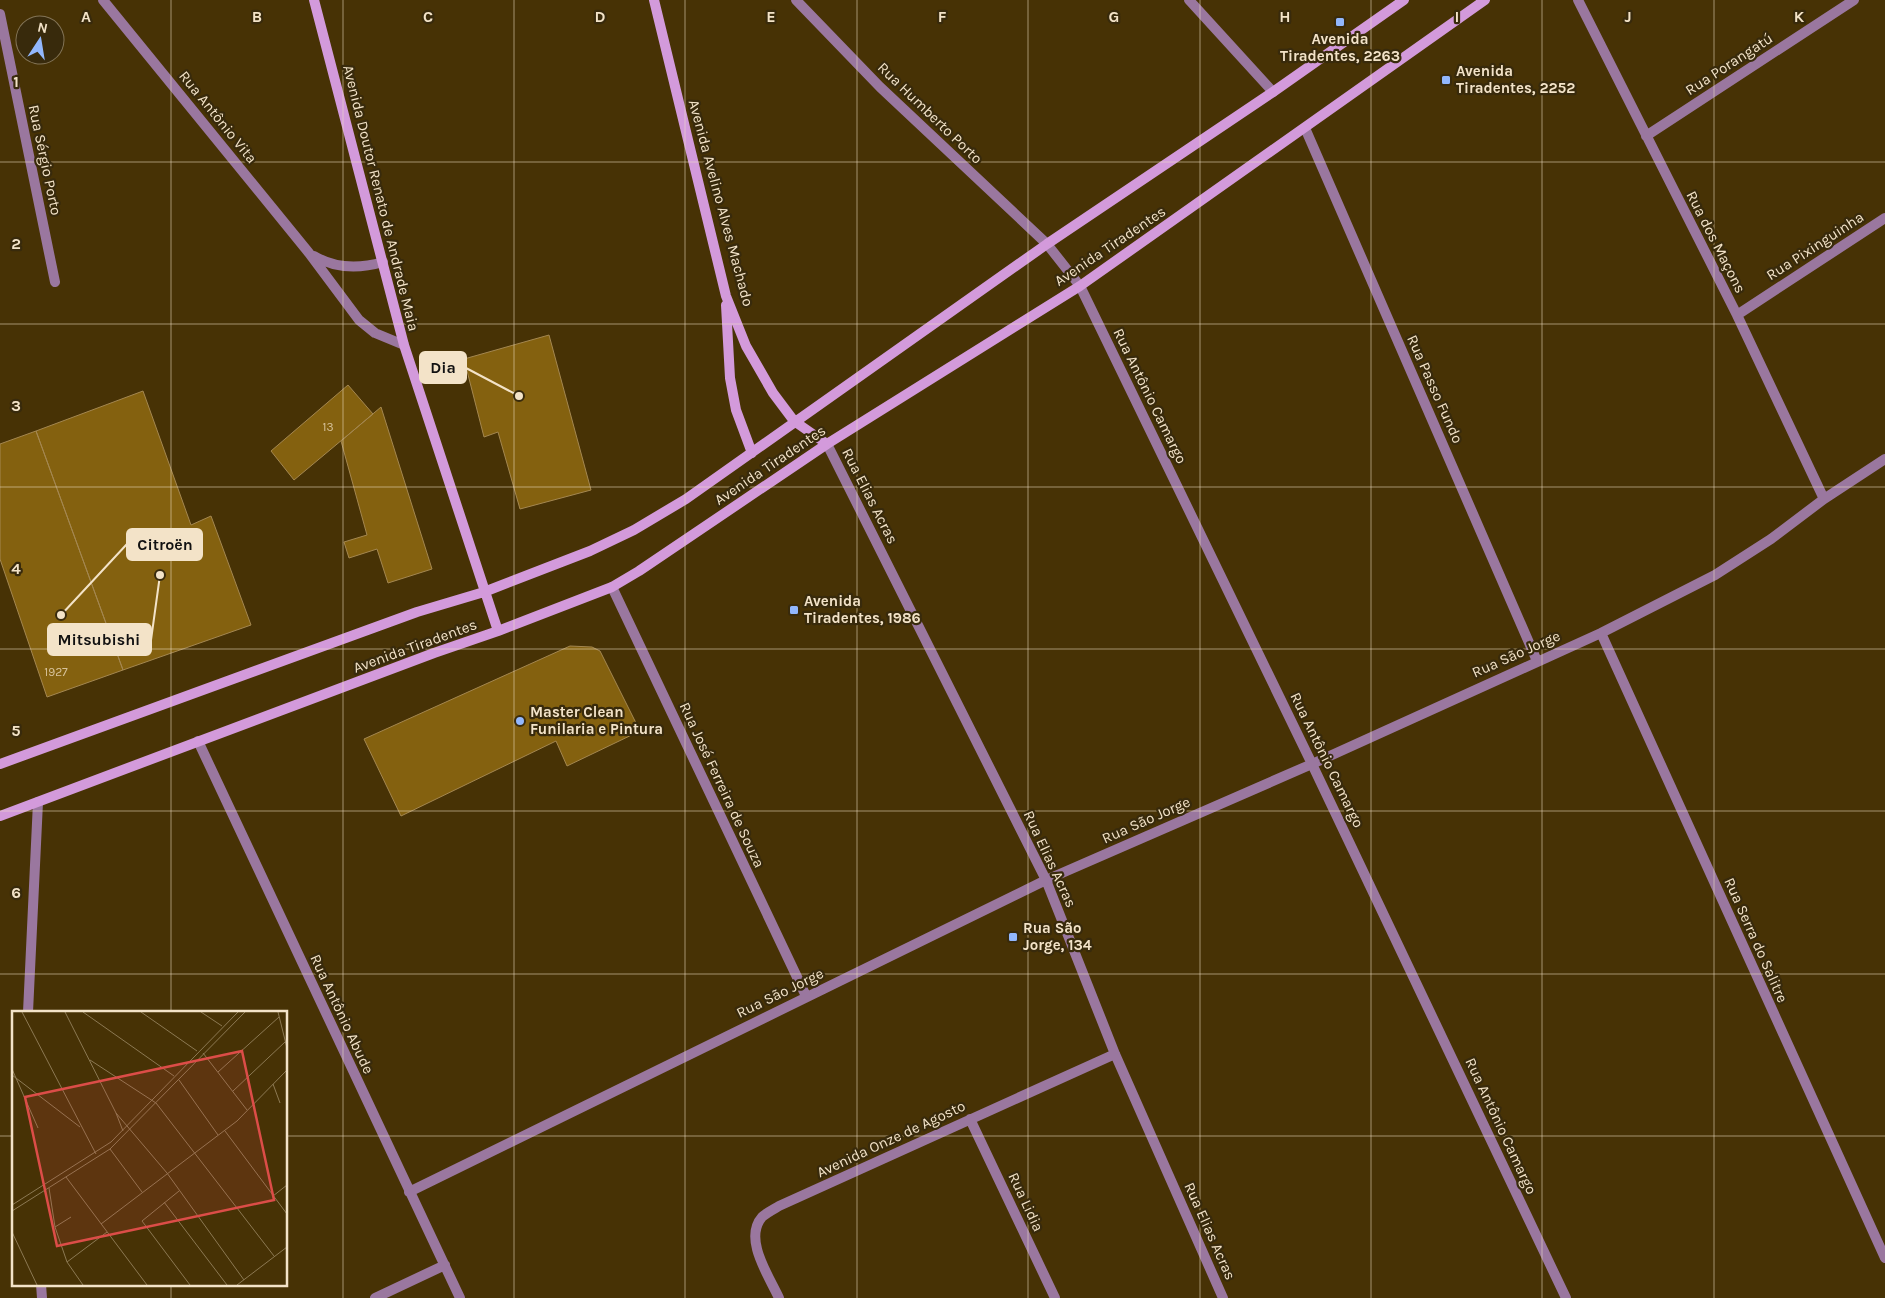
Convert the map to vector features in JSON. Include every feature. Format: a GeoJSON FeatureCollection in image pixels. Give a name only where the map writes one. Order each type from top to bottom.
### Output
{"type":"FeatureCollection","features":[{"type":"Feature","properties":{"kind":"main road","name":"Avenida Doutor Renato de Andrade Maia"},"geometry":{"type":"LineString","coordinates":[[314,0],[404,345],[498,631]]}},
{"type":"Feature","properties":{"kind":"main road","name":"Avenida Avelino Alves Machado"},"geometry":{"type":"LineString","coordinates":[[654,0],[726,296],[746,346],[773,393],[794,421],[827,444]]}},
{"type":"Feature","properties":{"kind":"main road","name":"Avenida Tiradentes"},"geometry":{"type":"LineString","coordinates":[[0,764],[417,612],[484,592],[590,551],[634,530],[686,499],[1047,244],[1404,0]]}},
{"type":"Feature","properties":{"kind":"main road","name":"Avenida Tiradentes"},"geometry":{"type":"LineString","coordinates":[[0,816],[612,587],[640,571],[827,444],[1080,286],[1485,0]]}},
{"type":"Feature","properties":{"kind":"main road"},"geometry":{"type":"LineString","coordinates":[[726,296],[730,378],[736,410],[752,453]]}},
{"type":"Feature","properties":{"kind":"street","name":"Rua Antônio Vita"},"geometry":{"type":"LineString","coordinates":[[103,0],[309,252],[359,320],[375,333],[404,345]]}},
{"type":"Feature","properties":{"kind":"street","name":"Rua Humberto Porto"},"geometry":{"type":"LineString","coordinates":[[796,0],[880,87],[1047,244]]}},
{"type":"Feature","properties":{"kind":"street"},"geometry":{"type":"LineString","coordinates":[[1189,0],[1272,92]]}},
{"type":"Feature","properties":{"kind":"street","name":"Rua dos Maçons"},"geometry":{"type":"LineString","coordinates":[[1578,0],[1736,315],[1824,499]]}},
{"type":"Feature","properties":{"kind":"street","name":"Rua Porangatú"},"geometry":{"type":"LineString","coordinates":[[1646,136],[1854,0]]}},
{"type":"Feature","properties":{"kind":"street","name":"Rua Sérgio Porto"},"geometry":{"type":"LineString","coordinates":[[0,14],[55,282]]}},
{"type":"Feature","properties":{"kind":"street","name":"Rua Passo Fundo"},"geometry":{"type":"LineString","coordinates":[[1305,128],[1537,661]]}},
{"type":"Feature","properties":{"kind":"street","name":"Rua Pixinguinha"},"geometry":{"type":"LineString","coordinates":[[1736,315],[1885,218]]}},
{"type":"Feature","properties":{"kind":"street","name":"Rua Antônio Camargo"},"geometry":{"type":"LineString","coordinates":[[1047,244],[1080,286],[1312,764],[1566,1298]]}},
{"type":"Feature","properties":{"kind":"street","name":"Rua Antônio Vita"},"geometry":{"type":"LineString","coordinates":[[309,252],[322,261],[352,268],[383,262]]}},
{"type":"Feature","properties":{"kind":"street","name":"Rua Elias Acras"},"geometry":{"type":"LineString","coordinates":[[827,444],[1046,880],[1115,1054],[1224,1298]]}},
{"type":"Feature","properties":{"kind":"street","name":"Rua São Jorge"},"geometry":{"type":"LineString","coordinates":[[409,1192],[1046,880],[1312,764],[1600,633],[1714,574],[1771,539],[1824,499],[1885,458]]}},
{"type":"Feature","properties":{"kind":"street","name":"Rua José Ferreira de Souza"},"geometry":{"type":"LineString","coordinates":[[612,587],[806,996]]}},
{"type":"Feature","properties":{"kind":"street","name":"Rua Serra do Salitre"},"geometry":{"type":"LineString","coordinates":[[1600,633],[1885,1258]]}},
{"type":"Feature","properties":{"kind":"street","name":"Rua Antônio Abude"},"geometry":{"type":"LineString","coordinates":[[198,742],[460,1298]]}},
{"type":"Feature","properties":{"kind":"street"},"geometry":{"type":"LineString","coordinates":[[28,1011],[38,802]]}},
{"type":"Feature","properties":{"kind":"street","name":"Avenida Onze de Agosto"},"geometry":{"type":"LineString","coordinates":[[779,1298],[755,1248],[754,1234],[762,1217],[779,1206],[1115,1054]]}},
{"type":"Feature","properties":{"kind":"street","name":"Rua Lidia"},"geometry":{"type":"LineString","coordinates":[[970,1119],[1055,1298]]}},
{"type":"Feature","properties":{"kind":"street"},"geometry":{"type":"LineString","coordinates":[[375,1298],[445,1265]]}},
{"type":"Feature","properties":{"kind":"building"},"geometry":{"type":"Polygon","coordinates":[[[549,335],[591,490],[520,509],[498,432],[484,437],[464,359],[549,335]]]}},
{"type":"Feature","properties":{"kind":"building"},"geometry":{"type":"Polygon","coordinates":[[[348,385],[373,414],[294,480],[271,451],[348,385]]]}},
{"type":"Feature","properties":{"kind":"building"},"geometry":{"type":"Polygon","coordinates":[[[143,391],[191,525],[211,516],[251,625],[123,670],[36,431],[143,391]]]}},
{"type":"Feature","properties":{"kind":"building"},"geometry":{"type":"Polygon","coordinates":[[[381,407],[432,569],[388,583],[377,549],[349,558],[344,542],[367,535],[341,441],[381,407]]]}},
{"type":"Feature","properties":{"kind":"building"},"geometry":{"type":"Polygon","coordinates":[[[36,431],[123,670],[47,697],[0,559],[0,444],[36,431]]]}},
{"type":"Feature","properties":{"kind":"building","name":"Master Clean Funilaria e Pintura"},"geometry":{"type":"Polygon","coordinates":[[[570,646],[592,647],[600,651],[640,731],[567,766],[556,741],[401,816],[364,739],[570,646]]]}},
{"type":"Feature","properties":{"kind":"place","name":"Avenida Tiradentes, 2263"},"geometry":{"type":"Point","coordinates":[1340,22]}},
{"type":"Feature","properties":{"kind":"place","name":"Avenida Tiradentes, 2252"},"geometry":{"type":"Point","coordinates":[1446,80]}},
{"type":"Feature","properties":{"kind":"place","name":"Dia"},"geometry":{"type":"Point","coordinates":[519,396]}},
{"type":"Feature","properties":{"kind":"place","name":"Mitsubishi"},"geometry":{"type":"Point","coordinates":[160,575]}},
{"type":"Feature","properties":{"kind":"place","name":"Avenida Tiradentes, 1986"},"geometry":{"type":"Point","coordinates":[794,610]}},
{"type":"Feature","properties":{"kind":"place","name":"Citroën"},"geometry":{"type":"Point","coordinates":[61,615]}},
{"type":"Feature","properties":{"kind":"place","name":"Master Clean Funilaria e Pintura"},"geometry":{"type":"Point","coordinates":[520,721]}},
{"type":"Feature","properties":{"kind":"place","name":"Rua São Jorge, 134"},"geometry":{"type":"Point","coordinates":[1013,937]}}]}
